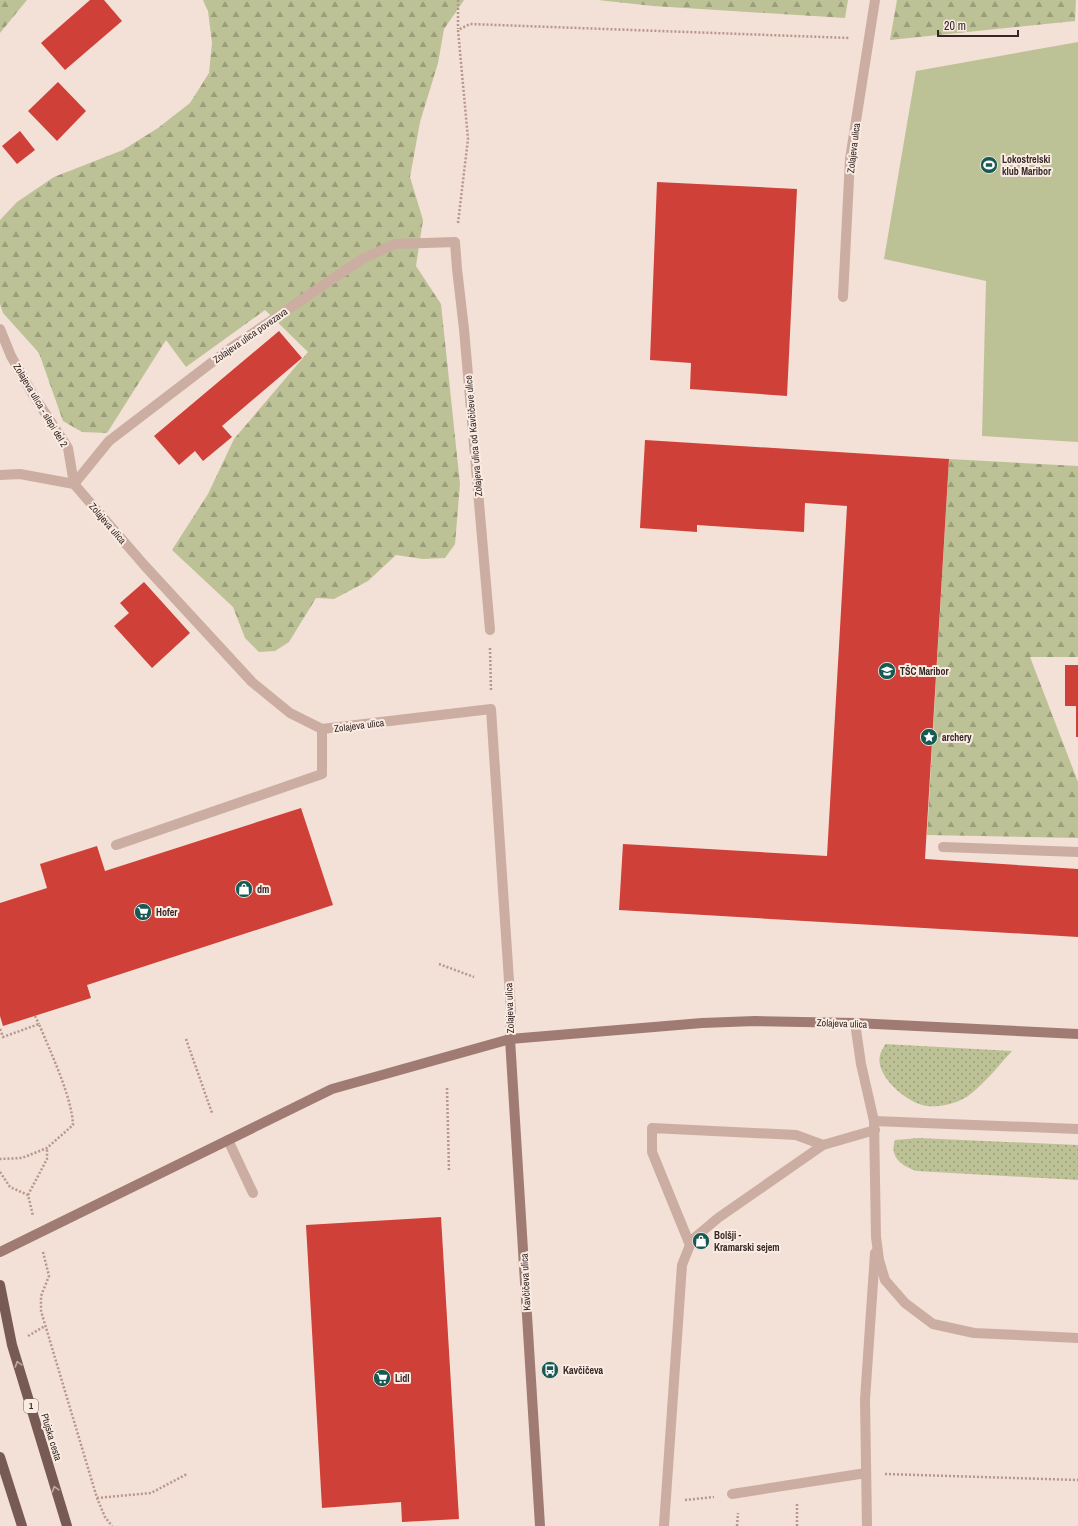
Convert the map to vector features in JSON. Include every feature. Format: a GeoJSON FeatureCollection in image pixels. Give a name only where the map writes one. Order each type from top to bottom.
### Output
{"type":"FeatureCollection","features":[{"type":"Feature","properties":{"kind":"main road","name":"Ptujska cesta"},"geometry":{"type":"LineString","coordinates":[[0,1285],[12,1345],[67,1526]]}},
{"type":"Feature","properties":{"kind":"main road"},"geometry":{"type":"LineString","coordinates":[[0,1457],[22,1526]]}},
{"type":"Feature","properties":{"kind":"street","name":"Zolajeva ulica"},"geometry":{"type":"LineString","coordinates":[[843,297],[850,159],[875,0]]}},
{"type":"Feature","properties":{"kind":"street","name":"Zolajeva ulica povezava"},"geometry":{"type":"LineString","coordinates":[[74,484],[109,441],[228,350],[362,259],[395,244],[455,242]]}},
{"type":"Feature","properties":{"kind":"street","name":"Zolajeva ulica od Kavčičeve ulice"},"geometry":{"type":"LineString","coordinates":[[455,242],[490,630]]}},
{"type":"Feature","properties":{"kind":"street","name":"Zolajeva ulica - slepi del 2"},"geometry":{"type":"LineString","coordinates":[[0,329],[11,356],[32,393],[68,448],[74,484]]}},
{"type":"Feature","properties":{"kind":"street"},"geometry":{"type":"LineString","coordinates":[[0,476],[20,474],[74,484]]}},
{"type":"Feature","properties":{"kind":"street","name":"Zolajeva ulica"},"geometry":{"type":"LineString","coordinates":[[74,484],[145,566],[252,682],[290,713],[322,729],[491,710],[511,1010],[510,1039]]}},
{"type":"Feature","properties":{"kind":"street"},"geometry":{"type":"LineString","coordinates":[[116,845],[322,774],[322,729]]}},
{"type":"Feature","properties":{"kind":"street"},"geometry":{"type":"LineString","coordinates":[[942,846],[1078,852]]}},
{"type":"Feature","properties":{"kind":"street","name":"Zolajeva ulica"},"geometry":{"type":"LineString","coordinates":[[0,1252],[332,1089],[510,1039],[702,1023],[754,1021],[855,1023],[1078,1034]]}},
{"type":"Feature","properties":{"kind":"street"},"geometry":{"type":"LineString","coordinates":[[855,1023],[860,1064],[875,1126],[876,1237],[865,1400],[867,1526]]}},
{"type":"Feature","properties":{"kind":"street","name":"Kavčičeva ulica"},"geometry":{"type":"LineString","coordinates":[[510,1039],[540,1526]]}},
{"type":"Feature","properties":{"kind":"street"},"geometry":{"type":"LineString","coordinates":[[664,1526],[682,1265],[692,1240],[718,1218],[823,1145],[875,1126],[1078,1128]]}},
{"type":"Feature","properties":{"kind":"street"},"geometry":{"type":"LineString","coordinates":[[690,1245],[652,1152],[652,1128],[796,1134],[823,1145]]}},
{"type":"Feature","properties":{"kind":"street"},"geometry":{"type":"LineString","coordinates":[[228,1140],[253,1193]]}},
{"type":"Feature","properties":{"kind":"street"},"geometry":{"type":"LineString","coordinates":[[876,1237],[879,1260],[885,1280],[905,1303],[932,1324],[974,1333],[1078,1338]]}},
{"type":"Feature","properties":{"kind":"street"},"geometry":{"type":"LineString","coordinates":[[732,1494],[866,1473]]}},
{"type":"Feature","properties":{"kind":"path"},"geometry":{"type":"LineString","coordinates":[[455,242],[468,139],[458,30],[458,0]]}},
{"type":"Feature","properties":{"kind":"path"},"geometry":{"type":"LineString","coordinates":[[458,30],[470,24],[868,39]]}},
{"type":"Feature","properties":{"kind":"path"},"geometry":{"type":"LineString","coordinates":[[490,630],[491,710]]}},
{"type":"Feature","properties":{"kind":"path"},"geometry":{"type":"LineString","coordinates":[[439,964],[474,978]]}},
{"type":"Feature","properties":{"kind":"path"},"geometry":{"type":"LineString","coordinates":[[0,1159],[22,1158],[47,1148],[73,1125],[72,1114],[61,1080],[35,1016]]}},
{"type":"Feature","properties":{"kind":"path"},"geometry":{"type":"LineString","coordinates":[[0,1029],[3,1036],[39,1024]]}},
{"type":"Feature","properties":{"kind":"path"},"geometry":{"type":"LineString","coordinates":[[186,1039],[212,1113]]}},
{"type":"Feature","properties":{"kind":"path"},"geometry":{"type":"LineString","coordinates":[[447,1088],[449,1171]]}},
{"type":"Feature","properties":{"kind":"path"},"geometry":{"type":"LineString","coordinates":[[30,1204],[28,1195],[47,1159],[47,1148]]}},
{"type":"Feature","properties":{"kind":"path"},"geometry":{"type":"LineString","coordinates":[[0,1172],[10,1186],[28,1195]]}},
{"type":"Feature","properties":{"kind":"path"},"geometry":{"type":"LineString","coordinates":[[45,1261],[49,1276],[41,1296],[41,1310],[45,1326],[97,1498],[105,1517],[112,1526]]}},
{"type":"Feature","properties":{"kind":"path"},"geometry":{"type":"LineString","coordinates":[[31,1334],[45,1326]]}},
{"type":"Feature","properties":{"kind":"path"},"geometry":{"type":"LineString","coordinates":[[866,1473],[1078,1480]]}},
{"type":"Feature","properties":{"kind":"path"},"geometry":{"type":"LineString","coordinates":[[97,1498],[151,1493],[187,1474]]}},
{"type":"Feature","properties":{"kind":"path"},"geometry":{"type":"LineString","coordinates":[[666,1503],[732,1494]]}},
{"type":"Feature","properties":{"kind":"green space"},"geometry":{"type":"Polygon","coordinates":[[[0,0],[27,0],[0,33],[0,0]]]}},
{"type":"Feature","properties":{"kind":"green space"},"geometry":{"type":"Polygon","coordinates":[[[203,0],[464,0],[444,29],[438,63],[420,122],[410,177],[423,220],[416,266],[441,304],[460,484],[455,544],[445,558],[423,559],[396,555],[368,581],[334,599],[316,598],[289,642],[275,651],[259,652],[245,638],[233,607],[172,550],[208,494],[234,439],[308,352],[265,310],[186,367],[166,340],[107,433],[82,432],[63,421],[39,353],[3,313],[0,304],[0,220],[17,202],[54,177],[123,150],[158,128],[190,103],[209,73],[212,43],[208,11],[203,0]]]}},
{"type":"Feature","properties":{"kind":"green space"},"geometry":{"type":"Polygon","coordinates":[[[598,0],[848,0],[845,18],[653,6],[598,0]]]}},
{"type":"Feature","properties":{"kind":"green space"},"geometry":{"type":"Polygon","coordinates":[[[897,0],[1076,0],[1075,21],[890,40],[897,0]]]}},
{"type":"Feature","properties":{"kind":"green space","name":"Lokostrelski klub Maribor"},"geometry":{"type":"Polygon","coordinates":[[[1078,42],[1078,442],[982,436],[986,281],[884,259],[916,71],[1078,42]]]}},
{"type":"Feature","properties":{"kind":"green space"},"geometry":{"type":"Polygon","coordinates":[[[949,459],[1078,466],[1078,657],[1030,657],[1078,782],[1078,838],[927,835],[949,459]]]}},
{"type":"Feature","properties":{"kind":"green space"},"geometry":{"type":"Polygon","coordinates":[[[885,1044],[1012,1051],[988,1078],[967,1097],[940,1106],[929,1106],[919,1104],[905,1097],[886,1078],[880,1063],[880,1055],[885,1044]]]}},
{"type":"Feature","properties":{"kind":"green space"},"geometry":{"type":"Polygon","coordinates":[[[918,1138],[1078,1145],[1078,1180],[917,1171],[906,1167],[898,1160],[895,1156],[894,1146],[895,1140],[918,1138]]]}},
{"type":"Feature","properties":{"kind":"building"},"geometry":{"type":"Polygon","coordinates":[[[90,0],[104,0],[122,21],[65,70],[41,43],[90,0]]]}},
{"type":"Feature","properties":{"kind":"building"},"geometry":{"type":"Polygon","coordinates":[[[58,82],[86,111],[57,141],[28,111],[58,82]]]}},
{"type":"Feature","properties":{"kind":"building"},"geometry":{"type":"Polygon","coordinates":[[[20,131],[35,150],[17,164],[2,146],[20,131]]]}},
{"type":"Feature","properties":{"kind":"building"},"geometry":{"type":"Polygon","coordinates":[[[657,182],[797,189],[787,396],[690,389],[691,363],[650,360],[657,182]]]}},
{"type":"Feature","properties":{"kind":"building"},"geometry":{"type":"Polygon","coordinates":[[[279,331],[302,358],[222,426],[232,437],[203,461],[195,451],[179,465],[154,436],[279,331]]]}},
{"type":"Feature","properties":{"kind":"building","name":"TŠC Maribor"},"geometry":{"type":"Polygon","coordinates":[[[645,440],[949,459],[925,859],[1078,869],[1078,937],[619,910],[623,844],[827,856],[847,506],[805,503],[804,532],[697,525],[697,532],[640,528],[645,440]]]}},
{"type":"Feature","properties":{"kind":"building"},"geometry":{"type":"Polygon","coordinates":[[[144,582],[190,633],[152,668],[114,626],[129,613],[120,603],[144,582]]]}},
{"type":"Feature","properties":{"kind":"building"},"geometry":{"type":"Polygon","coordinates":[[[1065,665],[1078,665],[1078,737],[1076,737],[1076,706],[1065,706],[1065,665]]]}},
{"type":"Feature","properties":{"kind":"building"},"geometry":{"type":"Polygon","coordinates":[[[301,808],[333,905],[87,985],[91,998],[3,1026],[0,1016],[0,903],[47,888],[40,864],[97,846],[105,871],[301,808]]]}},
{"type":"Feature","properties":{"kind":"building","name":"Lidl"},"geometry":{"type":"Polygon","coordinates":[[[441,1217],[459,1519],[402,1522],[401,1502],[322,1508],[306,1225],[441,1217]]]}},
{"type":"Feature","properties":{"kind":"place","name":"Lokostrelski klub Maribor"},"geometry":{"type":"Point","coordinates":[989,165]}},
{"type":"Feature","properties":{"kind":"place","name":"TŠC Maribor"},"geometry":{"type":"Point","coordinates":[887,671]}},
{"type":"Feature","properties":{"kind":"place","name":"archery"},"geometry":{"type":"Point","coordinates":[929,737]}},
{"type":"Feature","properties":{"kind":"place","name":"dm"},"geometry":{"type":"Point","coordinates":[244,889]}},
{"type":"Feature","properties":{"kind":"place","name":"Hofer"},"geometry":{"type":"Point","coordinates":[143,912]}},
{"type":"Feature","properties":{"kind":"place","name":"Bolšji - Kramarski sejem"},"geometry":{"type":"Point","coordinates":[701,1241]}},
{"type":"Feature","properties":{"kind":"place","name":"Kavčičeva"},"geometry":{"type":"Point","coordinates":[550,1370]}},
{"type":"Feature","properties":{"kind":"place","name":"Lidl"},"geometry":{"type":"Point","coordinates":[382,1378]}}]}
